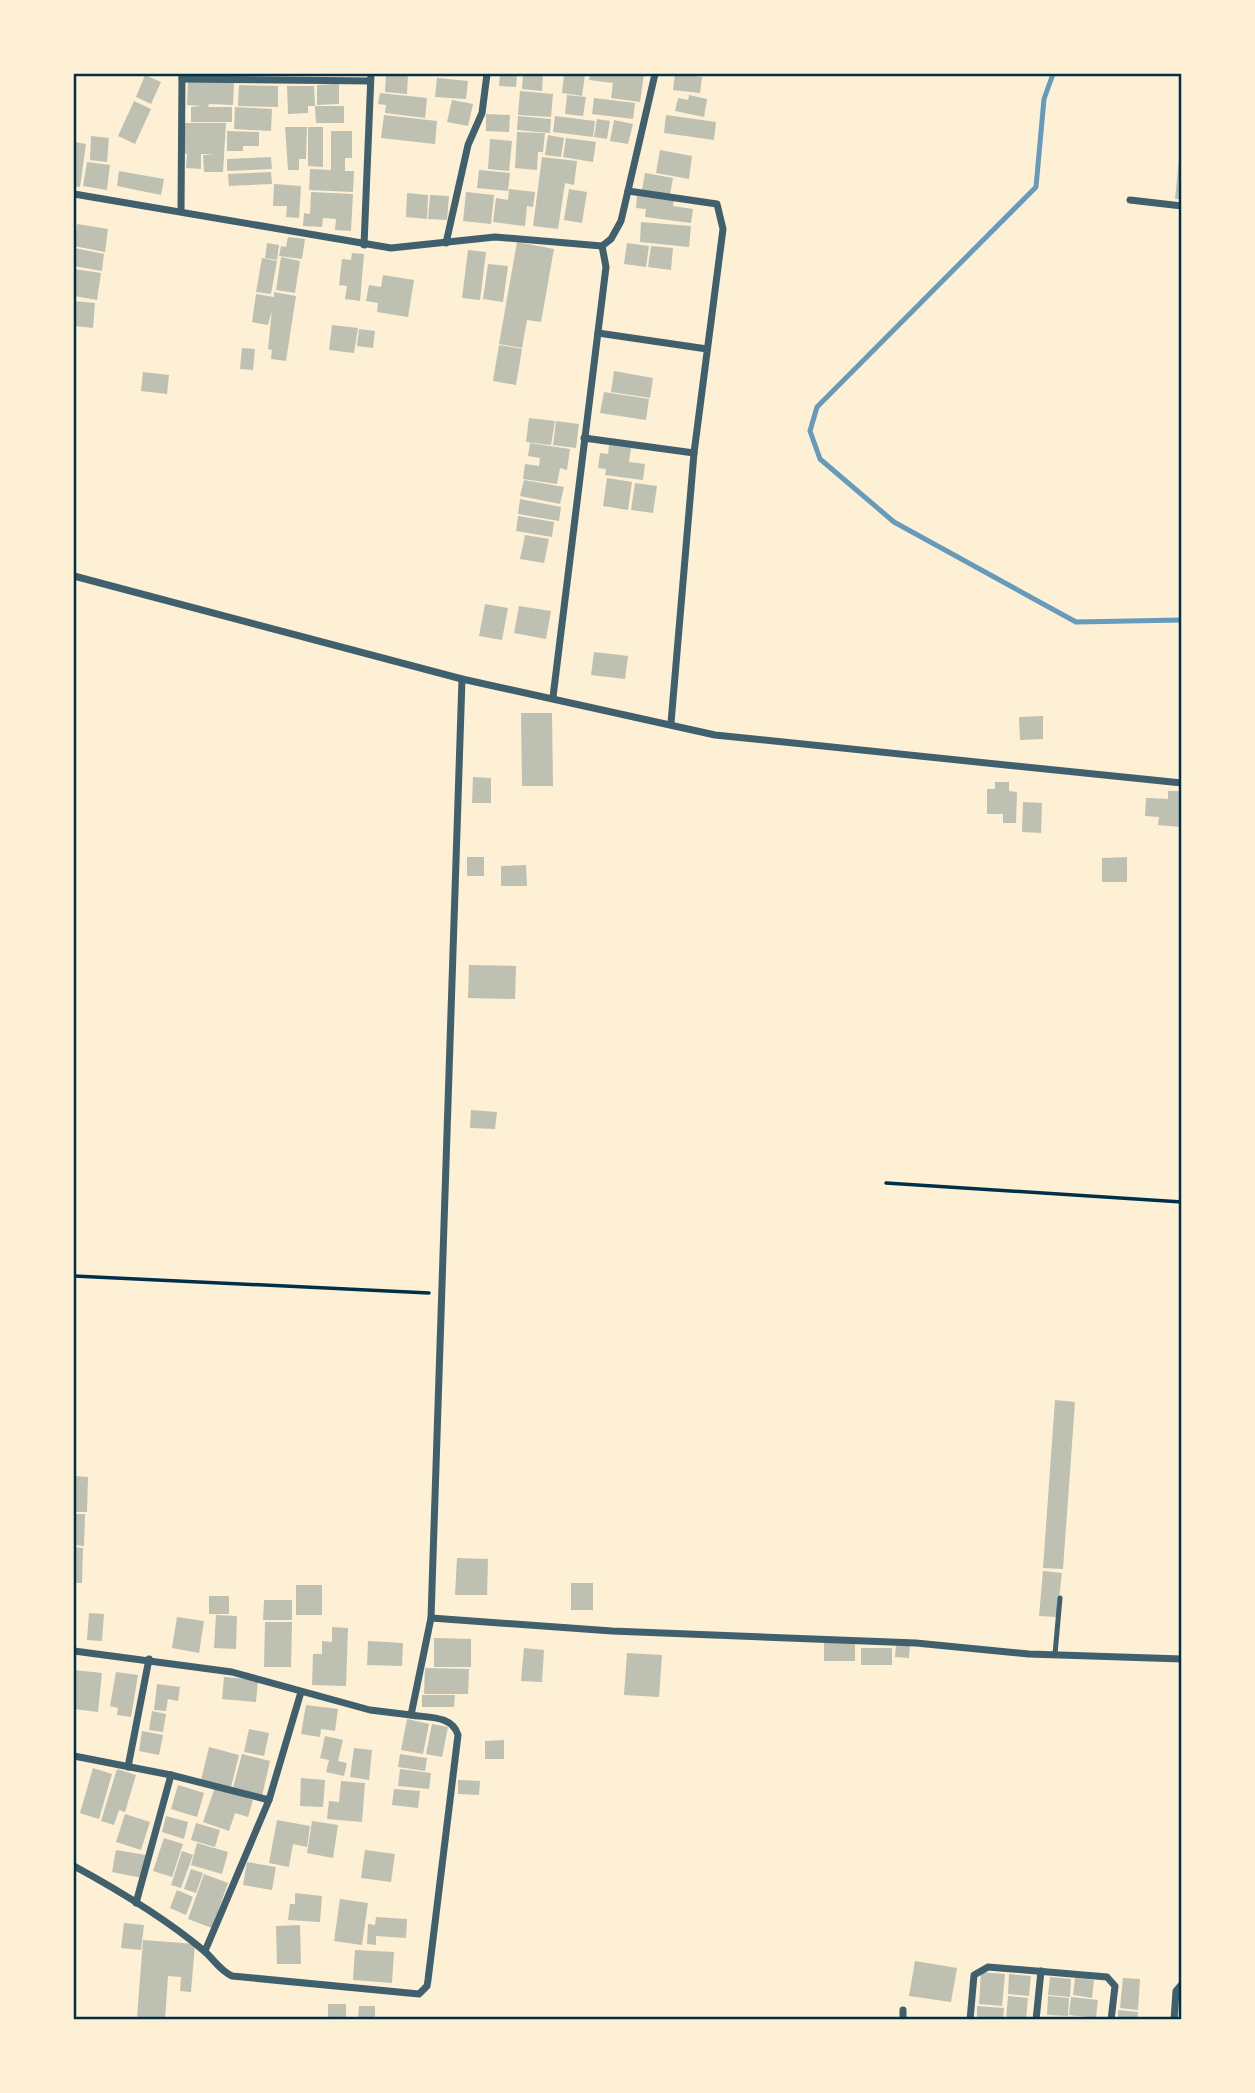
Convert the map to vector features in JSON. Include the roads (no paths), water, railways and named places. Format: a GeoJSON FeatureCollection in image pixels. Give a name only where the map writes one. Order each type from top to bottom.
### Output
{"type":"FeatureCollection","features":[{"type":"Feature","properties":{"kind":"street"},"geometry":{"type":"LineString","coordinates":[[446,243],[468,145],[482,113],[487,74]]}},
{"type":"Feature","properties":{"kind":"street"},"geometry":{"type":"LineString","coordinates":[[74,194],[181,210],[364,244],[410,247],[495,237],[601,246],[617,230],[655,74]]}},
{"type":"Feature","properties":{"kind":"street"},"geometry":{"type":"LineString","coordinates":[[181,210],[182,76],[370,77],[364,244]]}},
{"type":"Feature","properties":{"kind":"street"},"geometry":{"type":"LineString","coordinates":[[628,191],[717,205],[723,229],[694,453],[671,723]]}},
{"type":"Feature","properties":{"kind":"street"},"geometry":{"type":"LineString","coordinates":[[1129,200],[1181,206]]}},
{"type":"Feature","properties":{"kind":"street"},"geometry":{"type":"LineString","coordinates":[[554,697],[606,260],[601,246]]}},
{"type":"Feature","properties":{"kind":"street"},"geometry":{"type":"LineString","coordinates":[[598,333],[707,349]]}},
{"type":"Feature","properties":{"kind":"street"},"geometry":{"type":"LineString","coordinates":[[584,438],[694,453]]}},
{"type":"Feature","properties":{"kind":"street"},"geometry":{"type":"LineString","coordinates":[[74,576],[462,679],[554,697],[715,735],[1181,783]]}},
{"type":"Feature","properties":{"kind":"street"},"geometry":{"type":"LineString","coordinates":[[411,1715],[431,1618],[462,679]]}},
{"type":"Feature","properties":{"kind":"street"},"geometry":{"type":"LineString","coordinates":[[431,1618],[612,1631],[916,1643],[1055,1654],[1181,1659]]}},
{"type":"Feature","properties":{"kind":"street"},"geometry":{"type":"LineString","coordinates":[[74,1651],[149,1659],[248,1675],[370,1710],[447,1721],[453,1724],[458,1735],[428,1980],[424,1991],[413,1995],[239,1978],[219,1968],[205,1951],[136,1903],[74,1866]]}},
{"type":"Feature","properties":{"kind":"street"},"geometry":{"type":"LineString","coordinates":[[128,1767],[149,1659]]}},
{"type":"Feature","properties":{"kind":"street"},"geometry":{"type":"LineString","coordinates":[[205,1951],[269,1800],[301,1692]]}},
{"type":"Feature","properties":{"kind":"street"},"geometry":{"type":"LineString","coordinates":[[74,1756],[171,1775],[269,1800]]}},
{"type":"Feature","properties":{"kind":"street"},"geometry":{"type":"LineString","coordinates":[[136,1903],[171,1775]]}},
{"type":"Feature","properties":{"kind":"street"},"geometry":{"type":"LineString","coordinates":[[970,2020],[974,1975],[982,1968],[1111,1979],[1115,1986],[1111,2020]]}},
{"type":"Feature","properties":{"kind":"street"},"geometry":{"type":"LineString","coordinates":[[1036,2020],[1041,1971]]}},
{"type":"Feature","properties":{"kind":"street"},"geometry":{"type":"LineString","coordinates":[[1174,2020],[1176,1991],[1181,1984]]}},
{"type":"Feature","properties":{"kind":"street"},"geometry":{"type":"LineString","coordinates":[[903,2010],[903,2020]]}},
{"type":"Feature","properties":{"kind":"lane"},"geometry":{"type":"LineString","coordinates":[[1055,1654],[1060,1598]]}},
{"type":"Feature","properties":{"kind":"waterway"},"geometry":{"type":"LineString","coordinates":[[1053,74],[1044,99],[1036,187],[817,407],[810,431],[820,459],[894,522],[1076,622],[1182,620]]}}]}
